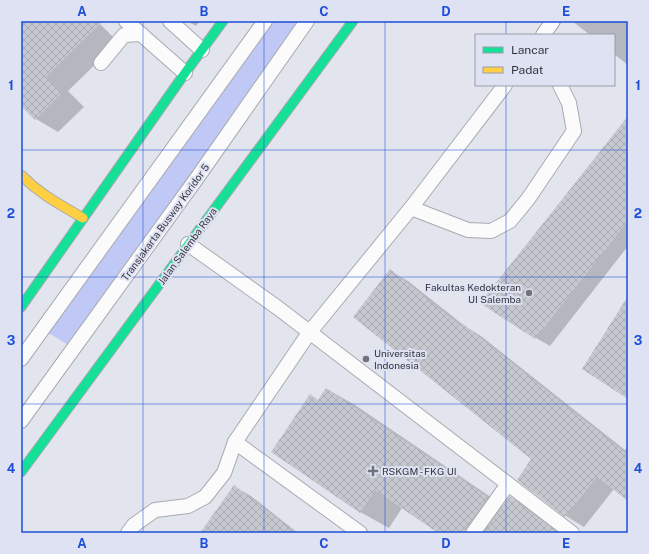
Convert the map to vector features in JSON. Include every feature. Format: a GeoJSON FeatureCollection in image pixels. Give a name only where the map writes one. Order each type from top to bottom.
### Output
{"type":"FeatureCollection","features":[{"type":"Feature","properties":{"kind":"main road"},"geometry":{"type":"LineString","coordinates":[[21,307],[223,21]]}},
{"type":"Feature","properties":{"kind":"main road","name":"Jalan Salemba Raya"},"geometry":{"type":"LineString","coordinates":[[21,472],[353,21]]}},
{"type":"Feature","properties":{"kind":"main road"},"geometry":{"type":"LineString","coordinates":[[21,175],[32,186],[48,198],[83,218]]}},
{"type":"Feature","properties":{"kind":"lane"},"geometry":{"type":"LineString","coordinates":[[126,21],[185,74]]}},
{"type":"Feature","properties":{"kind":"lane"},"geometry":{"type":"LineString","coordinates":[[170,21],[202,50]]}},
{"type":"Feature","properties":{"kind":"lane"},"geometry":{"type":"LineString","coordinates":[[21,358],[265,21]]}},
{"type":"Feature","properties":{"kind":"lane","name":"Transjakarta Busway Koridor 5"},"geometry":{"type":"LineString","coordinates":[[21,421],[197,178],[307,21]]}},
{"type":"Feature","properties":{"kind":"lane"},"geometry":{"type":"LineString","coordinates":[[544,34],[553,21]]}},
{"type":"Feature","properties":{"kind":"lane"},"geometry":{"type":"LineString","coordinates":[[101,63],[124,35],[141,34]]}},
{"type":"Feature","properties":{"kind":"lane"},"geometry":{"type":"LineString","coordinates":[[128,533],[134,525],[155,510],[188,506],[205,497],[224,473],[235,442],[309,333],[411,208],[504,86]]}},
{"type":"Feature","properties":{"kind":"lane"},"geometry":{"type":"LineString","coordinates":[[411,208],[468,230],[491,231],[510,221],[528,199],[574,131],[569,103],[560,86]]}},
{"type":"Feature","properties":{"kind":"lane"},"geometry":{"type":"LineString","coordinates":[[188,244],[278,308],[572,533]]}},
{"type":"Feature","properties":{"kind":"lane"},"geometry":{"type":"LineString","coordinates":[[235,442],[360,533]]}},
{"type":"Feature","properties":{"kind":"lane"},"geometry":{"type":"LineString","coordinates":[[473,533],[508,484]]}},
{"type":"Feature","properties":{"kind":"shaded area"},"geometry":{"type":"Polygon","coordinates":[[[265,21],[307,21],[73,348],[42,329],[265,21]]]}},
{"type":"Feature","properties":{"kind":"building"},"geometry":{"type":"Polygon","coordinates":[[[21,21],[103,21],[46,77],[62,93],[35,120],[21,106],[21,21]]]}},
{"type":"Feature","properties":{"kind":"building"},"geometry":{"type":"Polygon","coordinates":[[[628,116],[628,221],[535,339],[480,303],[628,116]]]}},
{"type":"Feature","properties":{"kind":"building"},"geometry":{"type":"Polygon","coordinates":[[[390,269],[461,326],[463,324],[628,455],[628,501],[597,477],[565,517],[517,480],[531,459],[353,317],[390,269]]]}},
{"type":"Feature","properties":{"kind":"building"},"geometry":{"type":"Polygon","coordinates":[[[628,296],[628,399],[582,369],[628,296]]]}},
{"type":"Feature","properties":{"kind":"building","name":"RSKGM - FKG UI"},"geometry":{"type":"Polygon","coordinates":[[[326,388],[488,497],[466,528],[465,533],[438,533],[375,490],[360,513],[271,452],[310,394],[318,400],[326,388]]]}},
{"type":"Feature","properties":{"kind":"building"},"geometry":{"type":"Polygon","coordinates":[[[234,485],[296,533],[200,533],[234,485]]]}},
{"type":"Feature","properties":{"kind":"building"},"geometry":{"type":"Polygon","coordinates":[[[510,496],[555,530],[553,533],[483,533],[510,496]]]}},
{"type":"Feature","properties":{"kind":"traffic: fast"},"geometry":{"type":"LineString","coordinates":[[21,307],[223,21]]}},
{"type":"Feature","properties":{"kind":"traffic: fast"},"geometry":{"type":"LineString","coordinates":[[21,472],[353,21]]}},
{"type":"Feature","properties":{"kind":"traffic: slow"},"geometry":{"type":"LineString","coordinates":[[21,175],[43,194],[83,218]]}},
{"type":"Feature","properties":{"kind":"place","name":"Fakultas Kedokteran UI Salemba"},"geometry":{"type":"Point","coordinates":[529,293]}},
{"type":"Feature","properties":{"kind":"place","name":"Universitas Indonesia"},"geometry":{"type":"Point","coordinates":[366,359]}},
{"type":"Feature","properties":{"kind":"place","name":"RSKGM - FKG UI"},"geometry":{"type":"Point","coordinates":[373,471]}}]}
